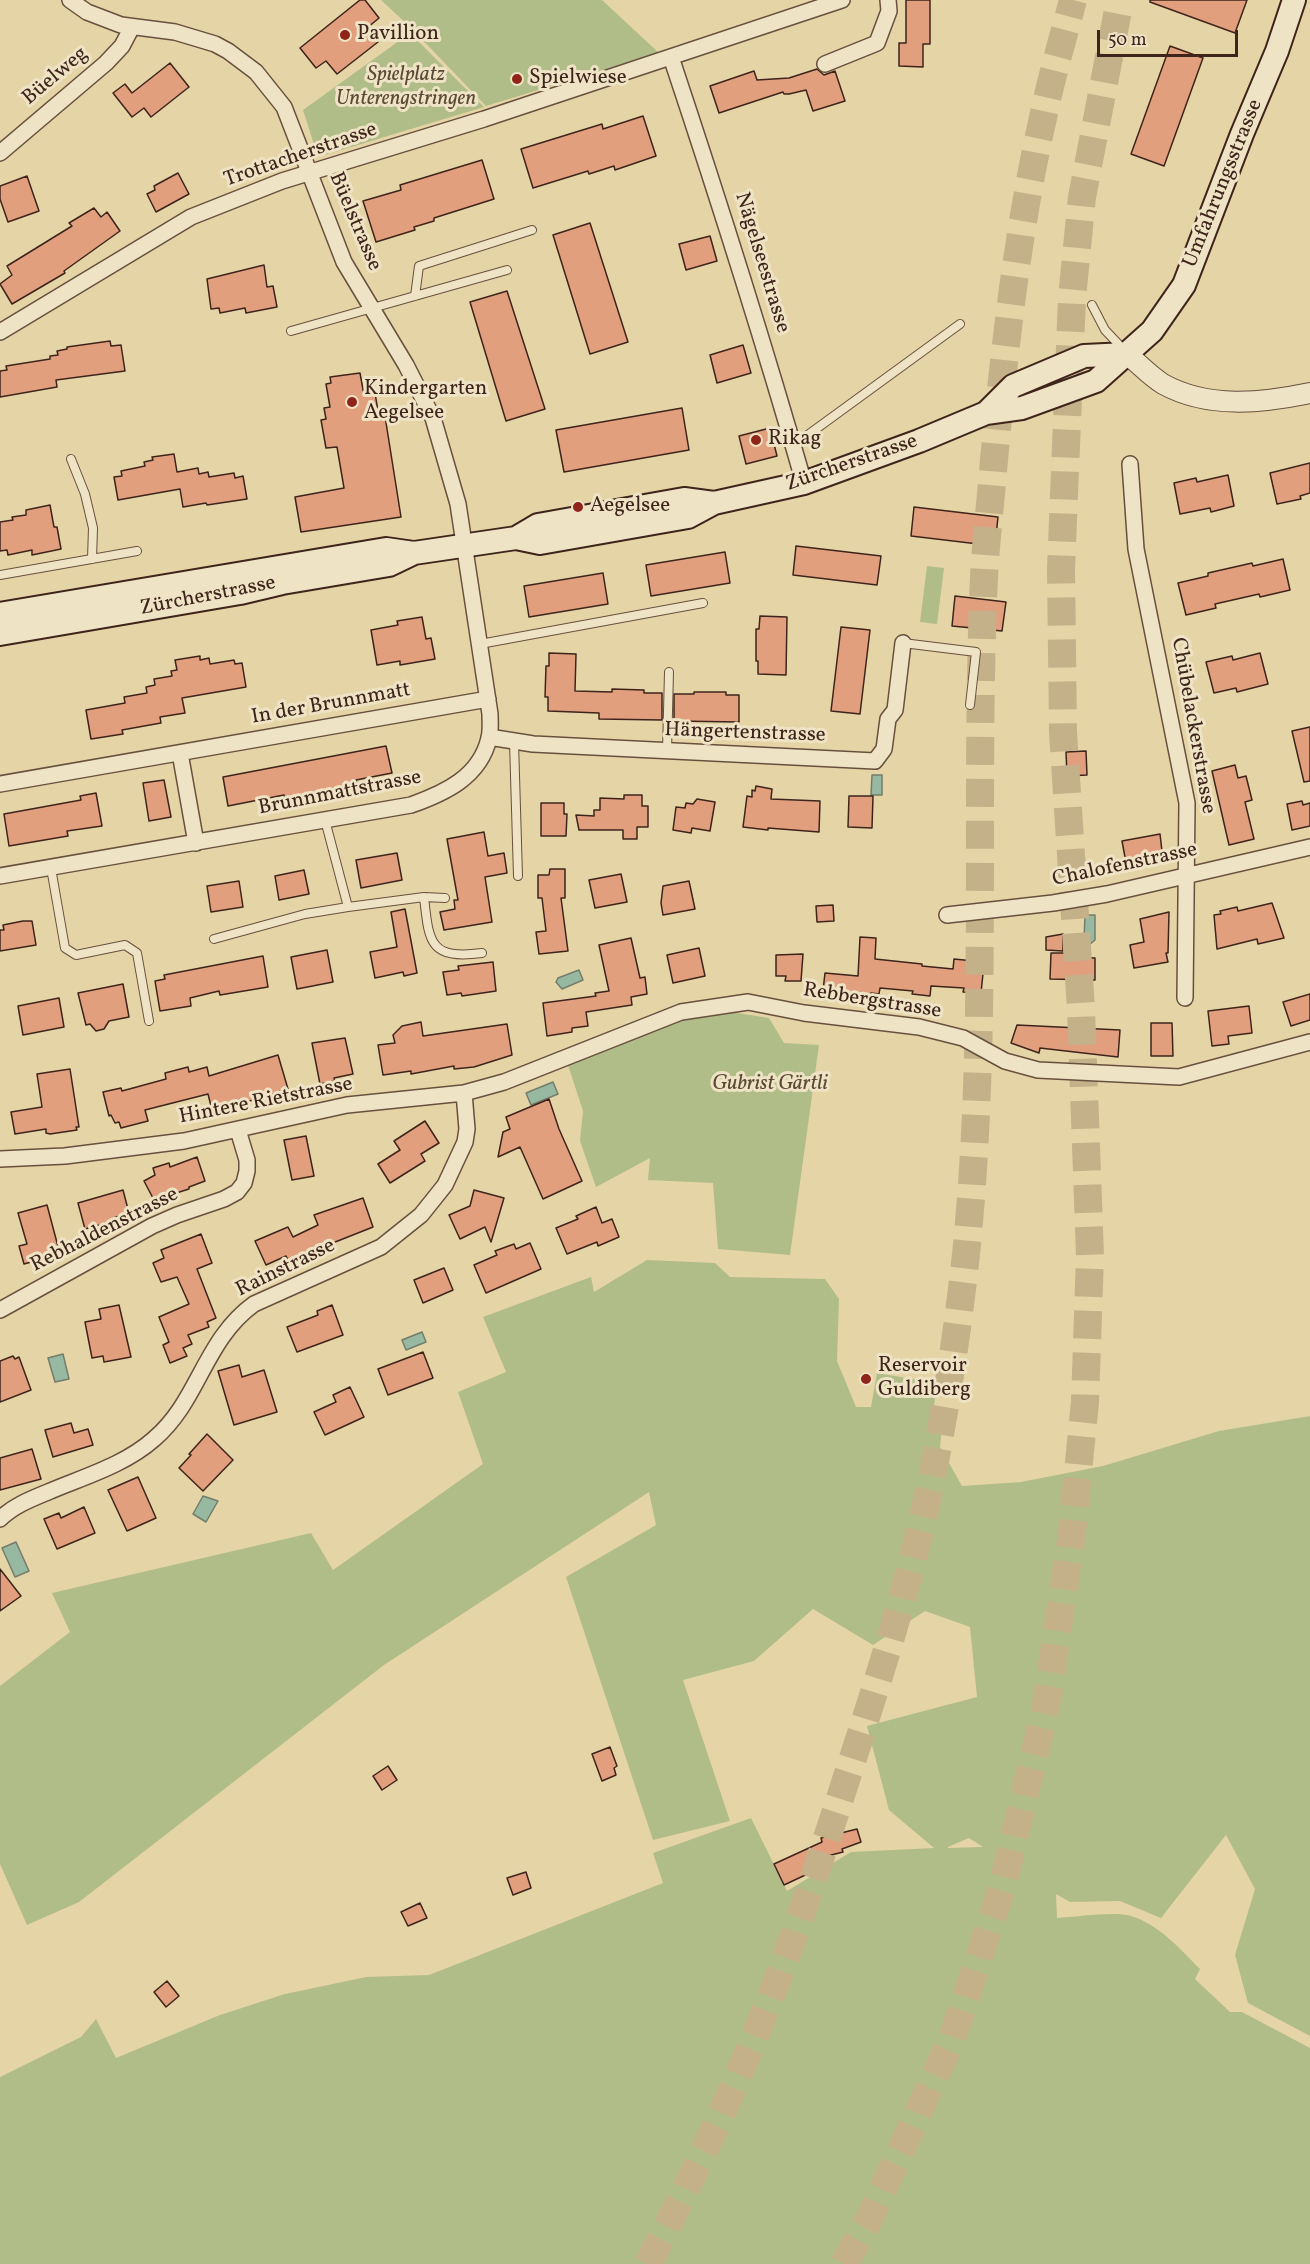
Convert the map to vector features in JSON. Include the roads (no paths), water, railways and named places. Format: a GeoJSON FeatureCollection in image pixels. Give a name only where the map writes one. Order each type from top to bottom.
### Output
{"type":"FeatureCollection","features":[{"type":"Feature","properties":{"kind":"main road","name":"Umfahrungsstrasse"},"geometry":{"type":"LineString","coordinates":[[1127,354],[1152,331],[1184,285],[1238,144],[1277,51],[1294,0]]}},
{"type":"Feature","properties":{"kind":"main road","name":"Zürcherstrasse"},"geometry":{"type":"LineString","coordinates":[[0,614],[386,549],[414,553],[516,538],[540,543],[688,517],[714,503],[804,483],[919,441],[986,413],[1022,408],[1096,381],[1127,354]]}},
{"type":"Feature","properties":{"kind":"main road","name":"Zürcherstrasse"},"geometry":{"type":"LineString","coordinates":[[0,634],[240,594],[282,583],[389,565],[414,553]]}},
{"type":"Feature","properties":{"kind":"street","name":"Büelstrasse"},"geometry":{"type":"LineString","coordinates":[[70,0],[87,12],[132,27],[164,30],[215,44],[242,60],[256,72],[284,107],[344,262],[406,365],[433,418],[458,504],[465,546]]}},
{"type":"Feature","properties":{"kind":"street","name":"Trottacherstrasse"},"geometry":{"type":"LineString","coordinates":[[0,332],[191,217],[309,172],[484,119],[842,0]]}},
{"type":"Feature","properties":{"kind":"street"},"geometry":{"type":"LineString","coordinates":[[825,64],[877,43],[889,12],[888,0]]}},
{"type":"Feature","properties":{"kind":"street","name":"Büelweg"},"geometry":{"type":"LineString","coordinates":[[0,153],[106,63],[122,46],[132,27]]}},
{"type":"Feature","properties":{"kind":"street","name":"Nägelseestrasse"},"geometry":{"type":"LineString","coordinates":[[671,57],[714,183],[804,483]]}},
{"type":"Feature","properties":{"kind":"street"},"geometry":{"type":"LineString","coordinates":[[1127,354],[1158,380],[1188,395],[1217,401],[1245,402],[1310,393]]}},
{"type":"Feature","properties":{"kind":"street","name":"Chübelackerstrasse"},"geometry":{"type":"LineString","coordinates":[[1130,464],[1136,549],[1187,803],[1185,998]]}},
{"type":"Feature","properties":{"kind":"street","name":"Brunnmattstrasse"},"geometry":{"type":"LineString","coordinates":[[0,876],[411,805],[438,796],[463,780],[478,763],[489,737],[490,714],[465,546]]}},
{"type":"Feature","properties":{"kind":"street","name":"Hängertenstrasse"},"geometry":{"type":"LineString","coordinates":[[489,737],[532,744],[875,761],[884,749],[888,719],[895,710],[903,643]]}},
{"type":"Feature","properties":{"kind":"street","name":"In der Brunnmatt"},"geometry":{"type":"LineString","coordinates":[[0,784],[488,699]]}},
{"type":"Feature","properties":{"kind":"street"},"geometry":{"type":"LineString","coordinates":[[180,753],[196,843]]}},
{"type":"Feature","properties":{"kind":"street","name":"Chalofenstrasse"},"geometry":{"type":"LineString","coordinates":[[947,915],[1053,903],[1107,894],[1310,847]]}},
{"type":"Feature","properties":{"kind":"street","name":"Rebbergstrasse"},"geometry":{"type":"LineString","coordinates":[[537,1069],[681,1012],[748,1002],[804,1013],[919,1027],[963,1038],[1005,1060],[1038,1070],[1179,1077],[1310,1042]]}},
{"type":"Feature","properties":{"kind":"street","name":"Hintere Rietstrasse"},"geometry":{"type":"LineString","coordinates":[[0,1159],[65,1156],[184,1141],[347,1105],[464,1093],[504,1082],[537,1069]]}},
{"type":"Feature","properties":{"kind":"street","name":"Rainstrasse"},"geometry":{"type":"LineString","coordinates":[[0,1519],[7,1512],[30,1500],[126,1458],[143,1448],[155,1438],[181,1408],[223,1334],[241,1314],[254,1304],[381,1247],[421,1215],[445,1185],[465,1142],[467,1130],[464,1093]]}},
{"type":"Feature","properties":{"kind":"street","name":"Rebhaldenstrasse"},"geometry":{"type":"LineString","coordinates":[[0,1310],[152,1226],[225,1199],[237,1192],[244,1183],[247,1171],[247,1160],[238,1130]]}},
{"type":"Feature","properties":{"kind":"lane"},"geometry":{"type":"LineString","coordinates":[[415,296],[419,266],[532,230]]}},
{"type":"Feature","properties":{"kind":"lane"},"geometry":{"type":"LineString","coordinates":[[291,331],[507,270]]}},
{"type":"Feature","properties":{"kind":"lane"},"geometry":{"type":"LineString","coordinates":[[1092,305],[1105,330],[1127,354]]}},
{"type":"Feature","properties":{"kind":"lane"},"geometry":{"type":"LineString","coordinates":[[794,445],[960,324]]}},
{"type":"Feature","properties":{"kind":"lane"},"geometry":{"type":"LineString","coordinates":[[71,459],[85,494],[93,528],[92,559]]}},
{"type":"Feature","properties":{"kind":"lane"},"geometry":{"type":"LineString","coordinates":[[0,575],[137,551]]}},
{"type":"Feature","properties":{"kind":"lane"},"geometry":{"type":"LineString","coordinates":[[480,644],[703,603]]}},
{"type":"Feature","properties":{"kind":"lane"},"geometry":{"type":"LineString","coordinates":[[903,643],[976,652],[970,705]]}},
{"type":"Feature","properties":{"kind":"lane"},"geometry":{"type":"LineString","coordinates":[[668,752],[669,672]]}},
{"type":"Feature","properties":{"kind":"lane"},"geometry":{"type":"LineString","coordinates":[[514,741],[518,876]]}},
{"type":"Feature","properties":{"kind":"lane"},"geometry":{"type":"LineString","coordinates":[[325,820],[348,907]]}},
{"type":"Feature","properties":{"kind":"lane"},"geometry":{"type":"LineString","coordinates":[[51,868],[65,948],[75,955],[125,945],[137,953],[149,1021]]}},
{"type":"Feature","properties":{"kind":"lane"},"geometry":{"type":"LineString","coordinates":[[424,897],[431,942],[442,951],[462,956],[482,952]]}},
{"type":"Feature","properties":{"kind":"lane"},"geometry":{"type":"LineString","coordinates":[[214,939],[305,914],[424,897],[445,898]]}},
{"type":"Feature","properties":{"kind":"tunnel"},"geometry":{"type":"LineString","coordinates":[[648,2264],[745,2061],[796,1929],[889,1642],[921,1528],[937,1451],[960,1303],[973,1170],[979,1000],[981,661],[985,562],[994,460],[1008,329],[1027,199],[1047,99],[1073,0]]}},
{"type":"Feature","properties":{"kind":"tunnel"},"geometry":{"type":"LineString","coordinates":[[844,2264],[868,2222],[952,2039],[1002,1888],[1046,1706],[1072,1532],[1085,1402],[1090,1256],[1081,1009],[1063,732],[1061,569],[1072,298],[1082,197],[1120,0]]}},
{"type":"Feature","properties":{"kind":"place","name":"Pavillion"},"geometry":{"type":"Point","coordinates":[345,35]}},
{"type":"Feature","properties":{"kind":"place","name":"Spielwiese"},"geometry":{"type":"Point","coordinates":[517,79]}},
{"type":"Feature","properties":{"kind":"place","name":"Kindergarten Aegelsee"},"geometry":{"type":"Point","coordinates":[352,402]}},
{"type":"Feature","properties":{"kind":"place","name":"Rikag"},"geometry":{"type":"Point","coordinates":[756,440]}},
{"type":"Feature","properties":{"kind":"place","name":"Aegelsee"},"geometry":{"type":"Point","coordinates":[578,507]}},
{"type":"Feature","properties":{"kind":"place","name":"Reservoir Guldiberg"},"geometry":{"type":"Point","coordinates":[866,1379]}},
{"type":"Feature","properties":{"kind":"park label","name":"Spielplatz Unterengstringen"},"geometry":{"type":"Point","coordinates":[406,88]}},
{"type":"Feature","properties":{"kind":"park label","name":"Gubrist Gärtli"},"geometry":{"type":"Point","coordinates":[770,1085]}}]}
